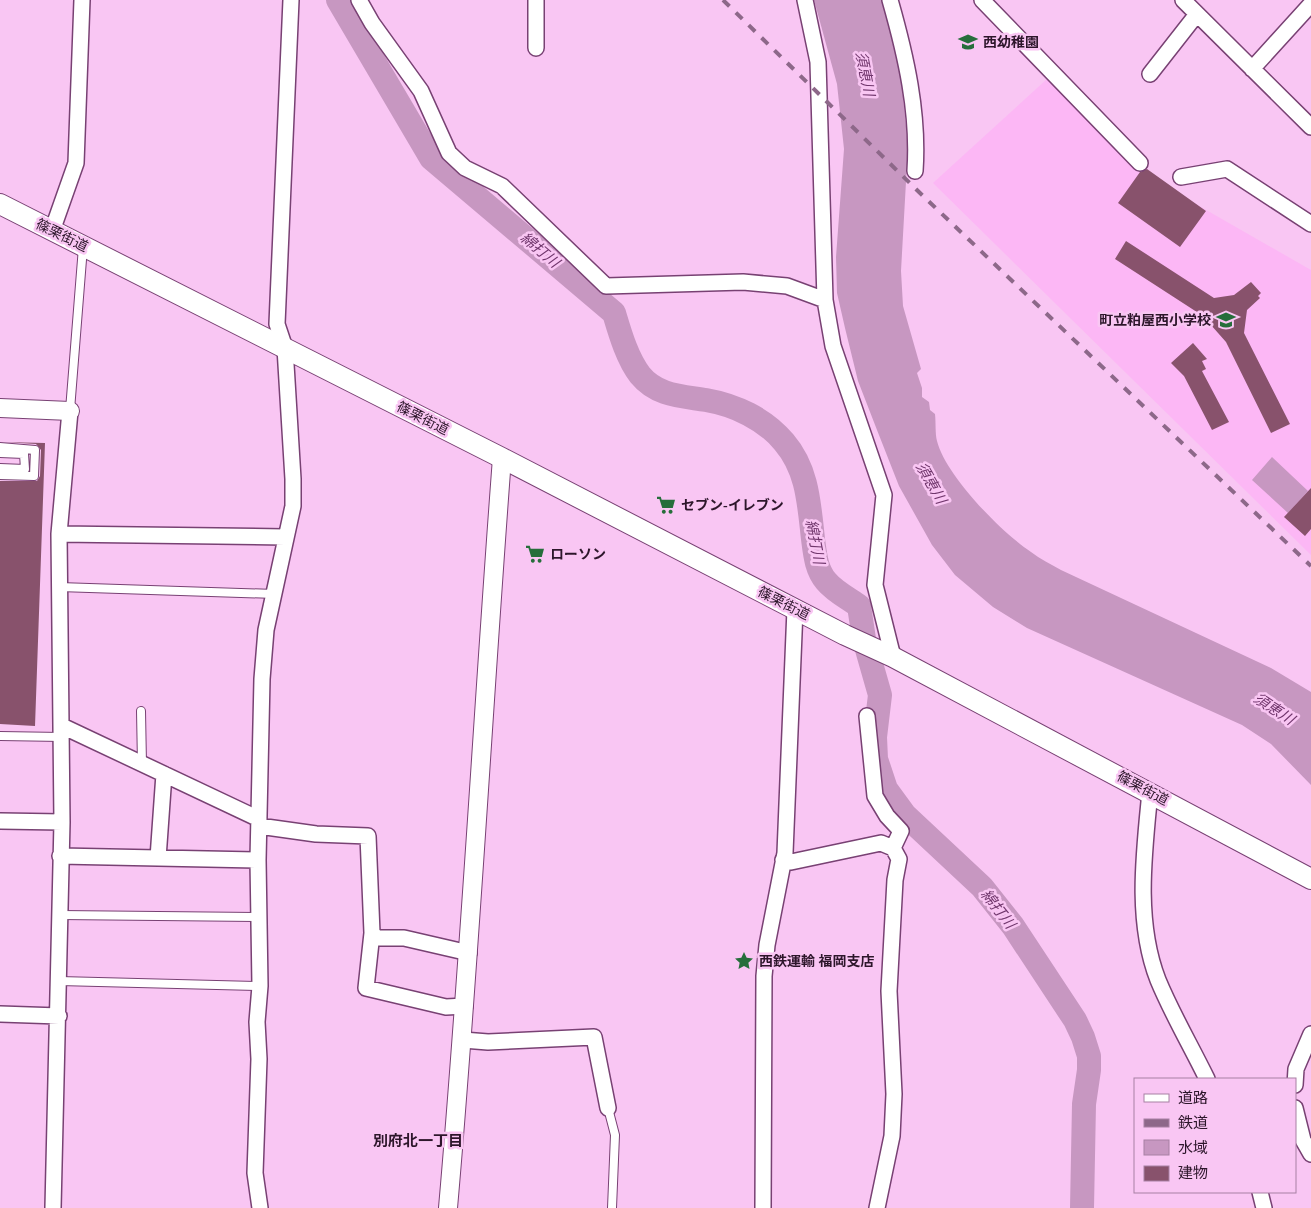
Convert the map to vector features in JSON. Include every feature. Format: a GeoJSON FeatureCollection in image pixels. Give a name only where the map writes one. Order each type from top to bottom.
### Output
{"type":"FeatureCollection","features":[{"type":"Feature","properties":{"kind":"main road","name":"篠栗街道"},"geometry":{"type":"LineString","coordinates":[[0,204],[502,458],[845,635],[893,657],[1150,792],[1311,880]]}},
{"type":"Feature","properties":{"kind":"street"},"geometry":{"type":"LineString","coordinates":[[52,231],[76,163],[82,0]]}},
{"type":"Feature","properties":{"kind":"street"},"geometry":{"type":"LineString","coordinates":[[260,1208],[255,1173],[259,1059],[257,1022],[260,986],[258,860],[262,679],[266,630],[293,506],[285,348],[277,324],[291,0]]}},
{"type":"Feature","properties":{"kind":"street"},"geometry":{"type":"LineString","coordinates":[[359,0],[372,23],[421,91],[449,153],[465,168],[502,186],[606,286],[743,282],[787,286],[825,300]]}},
{"type":"Feature","properties":{"kind":"street"},"geometry":{"type":"LineString","coordinates":[[536,0],[536,48]]}},
{"type":"Feature","properties":{"kind":"street"},"geometry":{"type":"LineString","coordinates":[[805,0],[818,62],[825,300],[833,346],[884,495],[875,585],[893,657]]}},
{"type":"Feature","properties":{"kind":"street"},"geometry":{"type":"LineString","coordinates":[[890,0],[915,110],[917,140],[915,171]]}},
{"type":"Feature","properties":{"kind":"street"},"geometry":{"type":"LineString","coordinates":[[982,0],[1140,163]]}},
{"type":"Feature","properties":{"kind":"street"},"geometry":{"type":"LineString","coordinates":[[1183,0],[1252,70],[1310,123]]}},
{"type":"Feature","properties":{"kind":"street"},"geometry":{"type":"LineString","coordinates":[[1252,70],[1311,4]]}},
{"type":"Feature","properties":{"kind":"street"},"geometry":{"type":"LineString","coordinates":[[1150,74],[1197,14]]}},
{"type":"Feature","properties":{"kind":"street"},"geometry":{"type":"LineString","coordinates":[[1181,177],[1227,169],[1311,224]]}},
{"type":"Feature","properties":{"kind":"street"},"geometry":{"type":"LineString","coordinates":[[0,408],[70,411],[59,534],[62,822],[59,1016],[53,1208]]}},
{"type":"Feature","properties":{"kind":"street"},"geometry":{"type":"LineString","coordinates":[[448,1208],[463,1040],[483,712],[502,458]]}},
{"type":"Feature","properties":{"kind":"street"},"geometry":{"type":"LineString","coordinates":[[59,534],[285,537]]}},
{"type":"Feature","properties":{"kind":"street"},"geometry":{"type":"LineString","coordinates":[[763,1208],[764,976],[767,945],[784,860],[795,609]]}},
{"type":"Feature","properties":{"kind":"street"},"geometry":{"type":"LineString","coordinates":[[867,716],[875,796],[887,816],[901,831],[893,848]]}},
{"type":"Feature","properties":{"kind":"street"},"geometry":{"type":"LineString","coordinates":[[62,732],[164,774],[259,822],[316,834],[368,836],[372,933],[366,988],[446,1007],[465,1006]]}},
{"type":"Feature","properties":{"kind":"street"},"geometry":{"type":"LineString","coordinates":[[158,858],[164,774]]}},
{"type":"Feature","properties":{"kind":"street"},"geometry":{"type":"LineString","coordinates":[[1150,792],[1144,853],[1145,924],[1158,980],[1207,1078]]}},
{"type":"Feature","properties":{"kind":"street"},"geometry":{"type":"LineString","coordinates":[[0,821],[62,822]]}},
{"type":"Feature","properties":{"kind":"street"},"geometry":{"type":"LineString","coordinates":[[784,860],[791,862],[881,842],[893,848],[899,858],[895,880],[889,991],[894,1114],[892,1136],[877,1208]]}},
{"type":"Feature","properties":{"kind":"street"},"geometry":{"type":"LineString","coordinates":[[60,856],[258,860]]}},
{"type":"Feature","properties":{"kind":"street"},"geometry":{"type":"LineString","coordinates":[[372,933],[377,938],[404,938],[468,953]]}},
{"type":"Feature","properties":{"kind":"street"},"geometry":{"type":"LineString","coordinates":[[0,1014],[59,1016]]}},
{"type":"Feature","properties":{"kind":"street"},"geometry":{"type":"LineString","coordinates":[[1295,1078],[1296,1070],[1311,1034]]}},
{"type":"Feature","properties":{"kind":"street"},"geometry":{"type":"LineString","coordinates":[[463,1040],[488,1042],[594,1037],[608,1108]]}},
{"type":"Feature","properties":{"kind":"street"},"geometry":{"type":"LineString","coordinates":[[1296,1112],[1303,1140],[1311,1154]]}},
{"type":"Feature","properties":{"kind":"street"},"geometry":{"type":"LineString","coordinates":[[1260,1193],[1264,1208]]}},
{"type":"Feature","properties":{"kind":"lane"},"geometry":{"type":"LineString","coordinates":[[70,411],[83,246]]}},
{"type":"Feature","properties":{"kind":"lane"},"geometry":{"type":"LineString","coordinates":[[0,447],[35,450],[34,476],[0,476]]}},
{"type":"Feature","properties":{"kind":"lane"},"geometry":{"type":"LineString","coordinates":[[0,453],[24,454],[24,469],[0,468]]}},
{"type":"Feature","properties":{"kind":"lane"},"geometry":{"type":"LineString","coordinates":[[59,586],[275,594]]}},
{"type":"Feature","properties":{"kind":"lane"},"geometry":{"type":"LineString","coordinates":[[141,712],[142,764]]}},
{"type":"Feature","properties":{"kind":"lane"},"geometry":{"type":"LineString","coordinates":[[0,736],[62,732]]}},
{"type":"Feature","properties":{"kind":"lane"},"geometry":{"type":"LineString","coordinates":[[60,915],[260,917]]}},
{"type":"Feature","properties":{"kind":"lane"},"geometry":{"type":"LineString","coordinates":[[59,981],[260,986]]}},
{"type":"Feature","properties":{"kind":"lane"},"geometry":{"type":"LineString","coordinates":[[608,1108],[615,1134],[612,1208]]}},
{"type":"Feature","properties":{"kind":"shaded area"},"geometry":{"type":"Polygon","coordinates":[[[1047,79],[1133,168],[1311,270],[1311,555],[933,183],[1047,79]]]}},
{"type":"Feature","properties":{"kind":"water","name":"須恵川"},"geometry":{"type":"Polygon","coordinates":[[[814,0],[882,0],[901,77],[908,146],[901,271],[903,306],[921,369],[917,373],[922,388],[922,397],[929,402],[930,410],[935,414],[937,441],[942,455],[951,470],[990,517],[1038,557],[1061,570],[1271,668],[1311,692],[1311,785],[1271,744],[1242,725],[1027,628],[993,607],[955,575],[932,545],[899,486],[858,381],[837,293],[836,257],[844,149],[837,84],[814,0]]]}},
{"type":"Feature","properties":{"kind":"water"},"geometry":{"type":"Polygon","coordinates":[[[1272,457],[1308,491],[1288,513],[1252,480],[1272,457]]]}},
{"type":"Feature","properties":{"kind":"building"},"geometry":{"type":"Polygon","coordinates":[[[1147,169],[1206,211],[1180,247],[1118,203],[1140,172],[1147,169]]]}},
{"type":"Feature","properties":{"kind":"building"},"geometry":{"type":"Polygon","coordinates":[[[1126,241],[1214,298],[1234,295],[1251,282],[1261,293],[1258,296],[1260,298],[1247,310],[1244,333],[1290,424],[1271,433],[1226,342],[1203,316],[1115,259],[1126,241]]]}},
{"type":"Feature","properties":{"kind":"building"},"geometry":{"type":"Polygon","coordinates":[[[1193,343],[1207,359],[1202,361],[1206,369],[1202,371],[1229,422],[1212,430],[1184,376],[1171,363],[1193,343]]]}},
{"type":"Feature","properties":{"kind":"building"},"geometry":{"type":"Polygon","coordinates":[[[3,442],[45,443],[35,726],[0,724],[0,481],[37,481],[40,476],[41,450],[36,444],[3,442]]]}},
{"type":"Feature","properties":{"kind":"building"},"geometry":{"type":"Polygon","coordinates":[[[1311,488],[1311,529],[1305,536],[1284,517],[1311,488]]]}},
{"type":"Feature","properties":{"kind":"waterway","name":"綿打川"},"geometry":{"type":"LineString","coordinates":[[338,0],[431,158],[614,313],[631,361],[647,382],[670,394],[717,402],[749,414],[768,426],[792,453],[803,476],[806,488],[815,556],[820,571],[833,588],[859,606],[864,639],[880,695],[875,737],[876,759],[886,789],[905,815],[982,887],[1013,926],[1075,1020],[1083,1037],[1089,1056],[1089,1070],[1084,1104],[1082,1208]]}},
{"type":"Feature","properties":{"kind":"railway"},"geometry":{"type":"LineString","coordinates":[[723,0],[920,193],[1311,566]]}},
{"type":"Feature","properties":{"kind":"place","name":"西幼稚園"},"geometry":{"type":"Point","coordinates":[968,42]}},
{"type":"Feature","properties":{"kind":"place","name":"町立粕屋西小学校"},"geometry":{"type":"Point","coordinates":[1226,320]}},
{"type":"Feature","properties":{"kind":"place","name":"セブン-イレブン"},"geometry":{"type":"Point","coordinates":[666,505]}},
{"type":"Feature","properties":{"kind":"place","name":"ローソン"},"geometry":{"type":"Point","coordinates":[535,554]}},
{"type":"Feature","properties":{"kind":"place","name":"西鉄運輸 福岡支店"},"geometry":{"type":"Point","coordinates":[744,961]}},
{"type":"Feature","properties":{"kind":"district","name":"別府北一丁目"},"geometry":{"type":"Point","coordinates":[418,1141]}}]}
